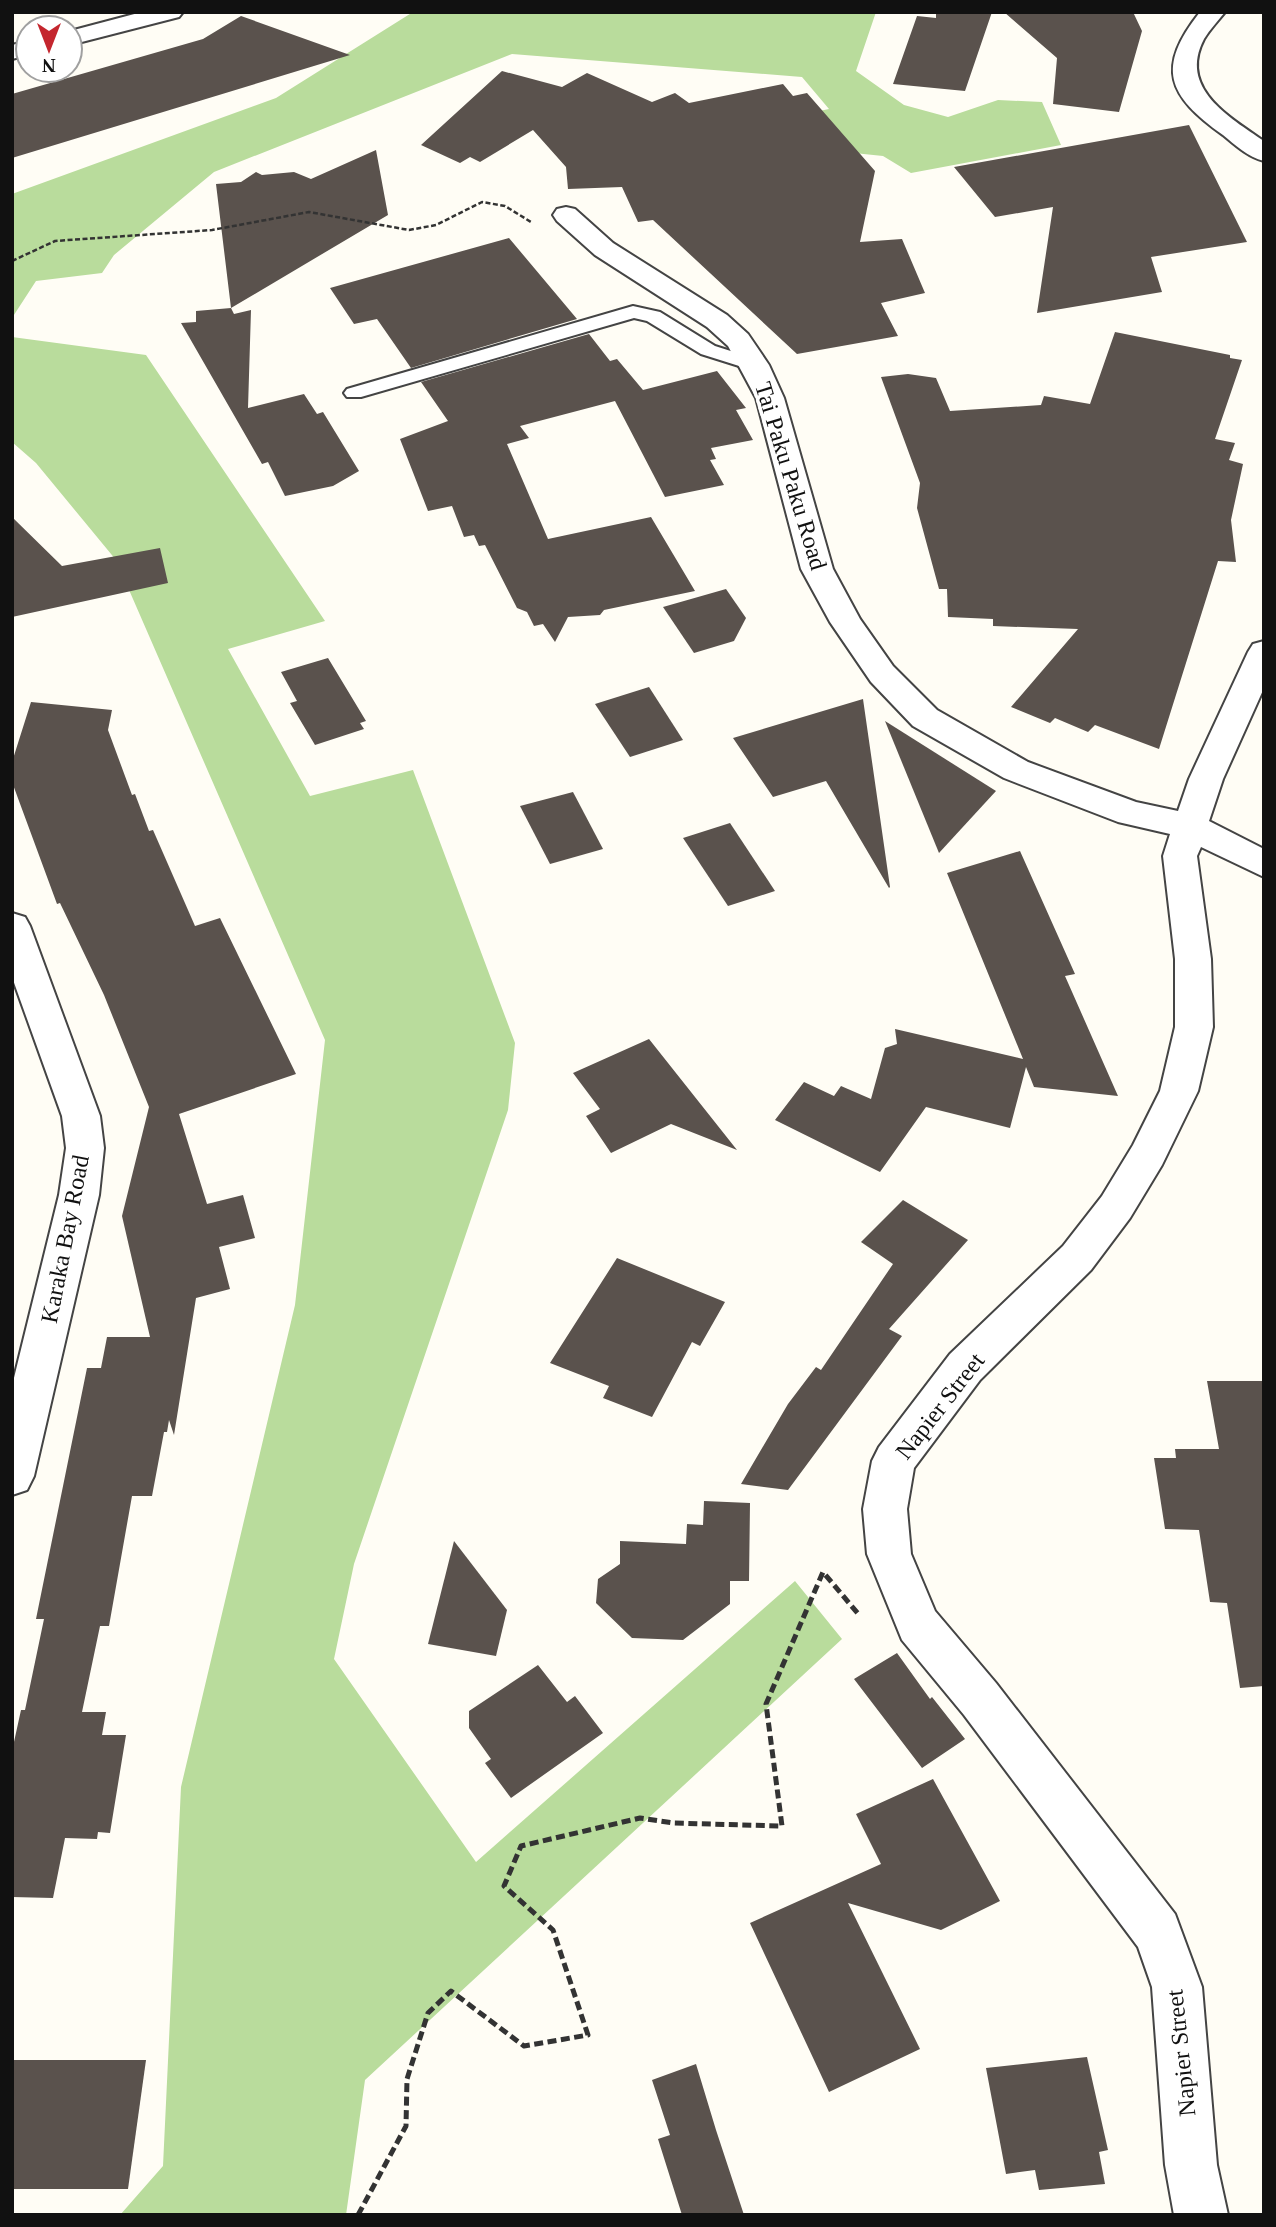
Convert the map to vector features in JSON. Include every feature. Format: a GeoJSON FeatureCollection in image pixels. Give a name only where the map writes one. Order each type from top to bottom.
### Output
{"type":"FeatureCollection","features":[{"type":"Feature","properties":{"kind":"street"},"geometry":{"type":"LineString","coordinates":[[84,34],[171,12]]}},
{"type":"Feature","properties":{"kind":"street"},"geometry":{"type":"LineString","coordinates":[[1213,12],[1185,48],[1181,66],[1184,81],[1205,107],[1264,153]]}},
{"type":"Feature","properties":{"kind":"street","name":"Tai Paku Paku Road"},"geometry":{"type":"LineString","coordinates":[[566,215],[604,249],[717,321],[737,340],[755,365],[770,398],[817,569],[845,622],[902,698],[925,718],[1016,770],[1130,813],[1189,827],[1258,853]]}},
{"type":"Feature","properties":{"kind":"street","name":"Napier Street"},"geometry":{"type":"LineString","coordinates":[[1202,2215],[1191,2165],[1177,1987],[1157,1932],[980,1699],[918,1625],[889,1554],[885,1509],[894,1461],[965,1367],[1077,1258],[1116,1207],[1148,1154],[1179,1091],[1194,1027],[1193,959],[1180,856],[1206,779],[1264,652]]}},
{"type":"Feature","properties":{"kind":"street","name":"Karaka Bay Road"},"geometry":{"type":"LineString","coordinates":[[12,926],[81,1115],[85,1148],[79,1195],[12,1476]]}},
{"type":"Feature","properties":{"kind":"lane"},"geometry":{"type":"LineString","coordinates":[[354,393],[633,312],[653,316],[708,350],[755,365]]}},
{"type":"Feature","properties":{"kind":"path"},"geometry":{"type":"LineString","coordinates":[[12,261],[55,241],[212,230],[309,212],[409,230],[436,225],[482,202],[505,206],[535,224]]}},
{"type":"Feature","properties":{"kind":"path"},"geometry":{"type":"LineString","coordinates":[[358,2215],[406,2126],[407,2079],[428,2013],[450,1991],[524,2046],[588,2035],[553,1930],[504,1886],[521,1846],[639,1818],[674,1824],[782,1826],[766,1704],[823,1572],[884,1645],[918,1625]]}},
{"type":"Feature","properties":{"kind":"green space"},"geometry":{"type":"Polygon","coordinates":[[[413,12],[876,12],[856,71],[904,105],[948,117],[998,100],[1042,102],[1061,145],[911,173],[883,156],[854,153],[756,124],[829,109],[802,77],[512,54],[214,172],[114,255],[102,273],[36,281],[12,318],[12,194],[276,98],[413,12]]]}},
{"type":"Feature","properties":{"kind":"green space"},"geometry":{"type":"Polygon","coordinates":[[[12,337],[146,355],[325,621],[228,649],[310,796],[413,770],[515,1043],[508,1110],[354,1564],[334,1659],[476,1862],[795,1581],[842,1639],[365,2080],[346,2215],[120,2215],[163,2166],[181,1787],[295,1305],[325,1040],[116,560],[36,463],[12,442],[12,337]]]}},
{"type":"Feature","properties":{"kind":"building"},"geometry":{"type":"Polygon","coordinates":[[[936,12],[992,12],[965,91],[893,84],[917,16],[936,18],[936,12]]]}},
{"type":"Feature","properties":{"kind":"building"},"geometry":{"type":"Polygon","coordinates":[[[1004,12],[1133,12],[1142,31],[1119,112],[1053,104],[1057,58],[1004,12]]]}},
{"type":"Feature","properties":{"kind":"building"},"geometry":{"type":"Polygon","coordinates":[[[241,16],[350,55],[12,158],[12,94],[47,84],[84,84],[84,73],[203,39],[241,16]]]}},
{"type":"Feature","properties":{"kind":"building"},"geometry":{"type":"Polygon","coordinates":[[[502,71],[562,87],[587,73],[652,102],[675,93],[689,103],[783,84],[793,96],[807,93],[875,171],[860,242],[902,239],[925,293],[881,303],[898,336],[797,354],[653,220],[638,222],[622,187],[568,189],[566,167],[533,130],[480,162],[470,157],[460,163],[421,145],[502,71]]]}},
{"type":"Feature","properties":{"kind":"building"},"geometry":{"type":"Polygon","coordinates":[[[1189,125],[1247,242],[1151,257],[1162,292],[1037,313],[1053,207],[995,217],[954,167],[1189,125]]]}},
{"type":"Feature","properties":{"kind":"building"},"geometry":{"type":"Polygon","coordinates":[[[376,150],[388,215],[231,308],[216,184],[241,182],[256,172],[262,175],[294,172],[311,179],[376,150]]]}},
{"type":"Feature","properties":{"kind":"building"},"geometry":{"type":"Polygon","coordinates":[[[509,238],[577,319],[411,368],[377,319],[354,324],[330,288],[509,238]]]}},
{"type":"Feature","properties":{"kind":"building"},"geometry":{"type":"Polygon","coordinates":[[[231,308],[234,314],[251,310],[248,408],[304,394],[317,414],[323,412],[359,471],[333,486],[285,496],[268,462],[262,464],[181,323],[196,322],[196,311],[231,308]]]}},
{"type":"Feature","properties":{"kind":"building"},"geometry":{"type":"Polygon","coordinates":[[[1115,332],[1230,355],[1230,358],[1242,360],[1215,439],[1235,443],[1229,460],[1243,464],[1231,520],[1236,562],[1218,561],[1159,749],[1095,725],[1088,732],[1055,718],[1050,723],[1011,707],[1078,629],[993,626],[993,619],[948,617],[947,589],[939,589],[917,508],[920,483],[881,377],[908,374],[936,378],[950,411],[1041,405],[1044,396],[1090,404],[1115,332]]]}},
{"type":"Feature","properties":{"kind":"building"},"geometry":{"type":"Polygon","coordinates":[[[589,334],[610,361],[617,359],[643,390],[717,371],[746,408],[736,410],[753,440],[711,448],[716,459],[710,460],[724,485],[665,497],[615,401],[520,426],[529,438],[507,444],[548,539],[651,517],[695,591],[604,610],[600,615],[568,617],[555,642],[543,624],[534,626],[527,612],[517,608],[485,545],[479,546],[474,535],[464,537],[452,506],[428,511],[400,439],[448,421],[421,382],[589,334]]]}},
{"type":"Feature","properties":{"kind":"building"},"geometry":{"type":"Polygon","coordinates":[[[12,517],[62,566],[160,548],[168,583],[12,617],[12,517]]]}},
{"type":"Feature","properties":{"kind":"building"},"geometry":{"type":"Polygon","coordinates":[[[726,589],[746,618],[734,641],[694,653],[663,607],[726,589]]]}},
{"type":"Feature","properties":{"kind":"building"},"geometry":{"type":"Polygon","coordinates":[[[328,658],[366,721],[360,723],[364,729],[315,745],[290,703],[297,701],[281,672],[328,658]]]}},
{"type":"Feature","properties":{"kind":"building"},"geometry":{"type":"Polygon","coordinates":[[[649,687],[683,740],[630,757],[595,704],[649,687]]]}},
{"type":"Feature","properties":{"kind":"building"},"geometry":{"type":"Polygon","coordinates":[[[863,699],[889,888],[826,781],[773,797],[733,738],[863,699]]]}},
{"type":"Feature","properties":{"kind":"building"},"geometry":{"type":"Polygon","coordinates":[[[31,702],[112,710],[108,730],[132,795],[135,794],[149,831],[153,830],[195,926],[220,918],[296,1074],[179,1114],[207,1204],[243,1195],[255,1238],[219,1247],[230,1289],[196,1298],[174,1435],[169,1420],[167,1432],[164,1432],[152,1496],[132,1496],[109,1626],[100,1626],[82,1712],[106,1712],[102,1735],[126,1735],[110,1833],[98,1832],[97,1839],[65,1838],[53,1898],[12,1897],[12,1751],[21,1710],[25,1710],[44,1619],[36,1619],[87,1368],[101,1368],[107,1337],[150,1337],[122,1216],[149,1107],[104,995],[60,903],[57,904],[12,782],[12,762],[31,702]]]}},
{"type":"Feature","properties":{"kind":"building"},"geometry":{"type":"Polygon","coordinates":[[[885,721],[996,791],[939,853],[885,721]]]}},
{"type":"Feature","properties":{"kind":"building"},"geometry":{"type":"Polygon","coordinates":[[[573,792],[603,849],[550,864],[520,806],[573,792]]]}},
{"type":"Feature","properties":{"kind":"building"},"geometry":{"type":"Polygon","coordinates":[[[730,823],[775,891],[728,906],[683,838],[730,823]]]}},
{"type":"Feature","properties":{"kind":"building"},"geometry":{"type":"Polygon","coordinates":[[[1020,851],[1075,974],[1065,976],[1118,1096],[1034,1087],[1026,1067],[1010,1128],[926,1107],[880,1172],[775,1120],[804,1082],[834,1096],[841,1086],[871,1099],[885,1048],[897,1044],[895,1029],[1023,1059],[947,873],[1020,851]]]}},
{"type":"Feature","properties":{"kind":"building"},"geometry":{"type":"Polygon","coordinates":[[[649,1039],[737,1150],[671,1124],[611,1153],[586,1116],[600,1109],[573,1073],[649,1039]]]}},
{"type":"Feature","properties":{"kind":"building"},"geometry":{"type":"Polygon","coordinates":[[[903,1200],[968,1240],[889,1329],[902,1336],[788,1490],[741,1484],[788,1404],[816,1367],[821,1370],[893,1264],[861,1242],[903,1200]]]}},
{"type":"Feature","properties":{"kind":"building"},"geometry":{"type":"Polygon","coordinates":[[[617,1258],[725,1302],[700,1346],[692,1342],[652,1417],[603,1398],[609,1386],[550,1363],[617,1258]]]}},
{"type":"Feature","properties":{"kind":"building"},"geometry":{"type":"Polygon","coordinates":[[[1207,1381],[1264,1381],[1264,1686],[1240,1688],[1227,1603],[1210,1602],[1199,1530],[1165,1529],[1154,1458],[1176,1458],[1175,1449],[1219,1449],[1207,1381]]]}},
{"type":"Feature","properties":{"kind":"building"},"geometry":{"type":"Polygon","coordinates":[[[704,1501],[750,1503],[749,1581],[730,1581],[730,1604],[683,1640],[632,1638],[596,1603],[598,1579],[620,1564],[620,1541],[686,1544],[687,1524],[703,1525],[704,1501]]]}},
{"type":"Feature","properties":{"kind":"building"},"geometry":{"type":"Polygon","coordinates":[[[454,1541],[507,1610],[496,1656],[428,1644],[454,1541]]]}},
{"type":"Feature","properties":{"kind":"building"},"geometry":{"type":"Polygon","coordinates":[[[897,1653],[930,1699],[932,1697],[965,1739],[922,1768],[854,1679],[897,1653]]]}},
{"type":"Feature","properties":{"kind":"building"},"geometry":{"type":"Polygon","coordinates":[[[538,1665],[567,1702],[575,1696],[603,1733],[511,1798],[485,1763],[491,1759],[469,1728],[469,1711],[538,1665]]]}},
{"type":"Feature","properties":{"kind":"building"},"geometry":{"type":"Polygon","coordinates":[[[933,1779],[1000,1901],[941,1930],[848,1903],[920,2049],[829,2092],[750,1923],[881,1864],[856,1814],[933,1779]]]}},
{"type":"Feature","properties":{"kind":"building"},"geometry":{"type":"Polygon","coordinates":[[[1087,2057],[1108,2150],[1099,2152],[1105,2184],[1039,2190],[1035,2170],[1006,2174],[986,2068],[1087,2057]]]}},
{"type":"Feature","properties":{"kind":"building"},"geometry":{"type":"Polygon","coordinates":[[[12,2060],[146,2060],[128,2189],[12,2189],[12,2060]]]}},
{"type":"Feature","properties":{"kind":"building"},"geometry":{"type":"Polygon","coordinates":[[[696,2064],[744,2215],[682,2215],[658,2139],[670,2135],[652,2080],[696,2064]]]}}]}
